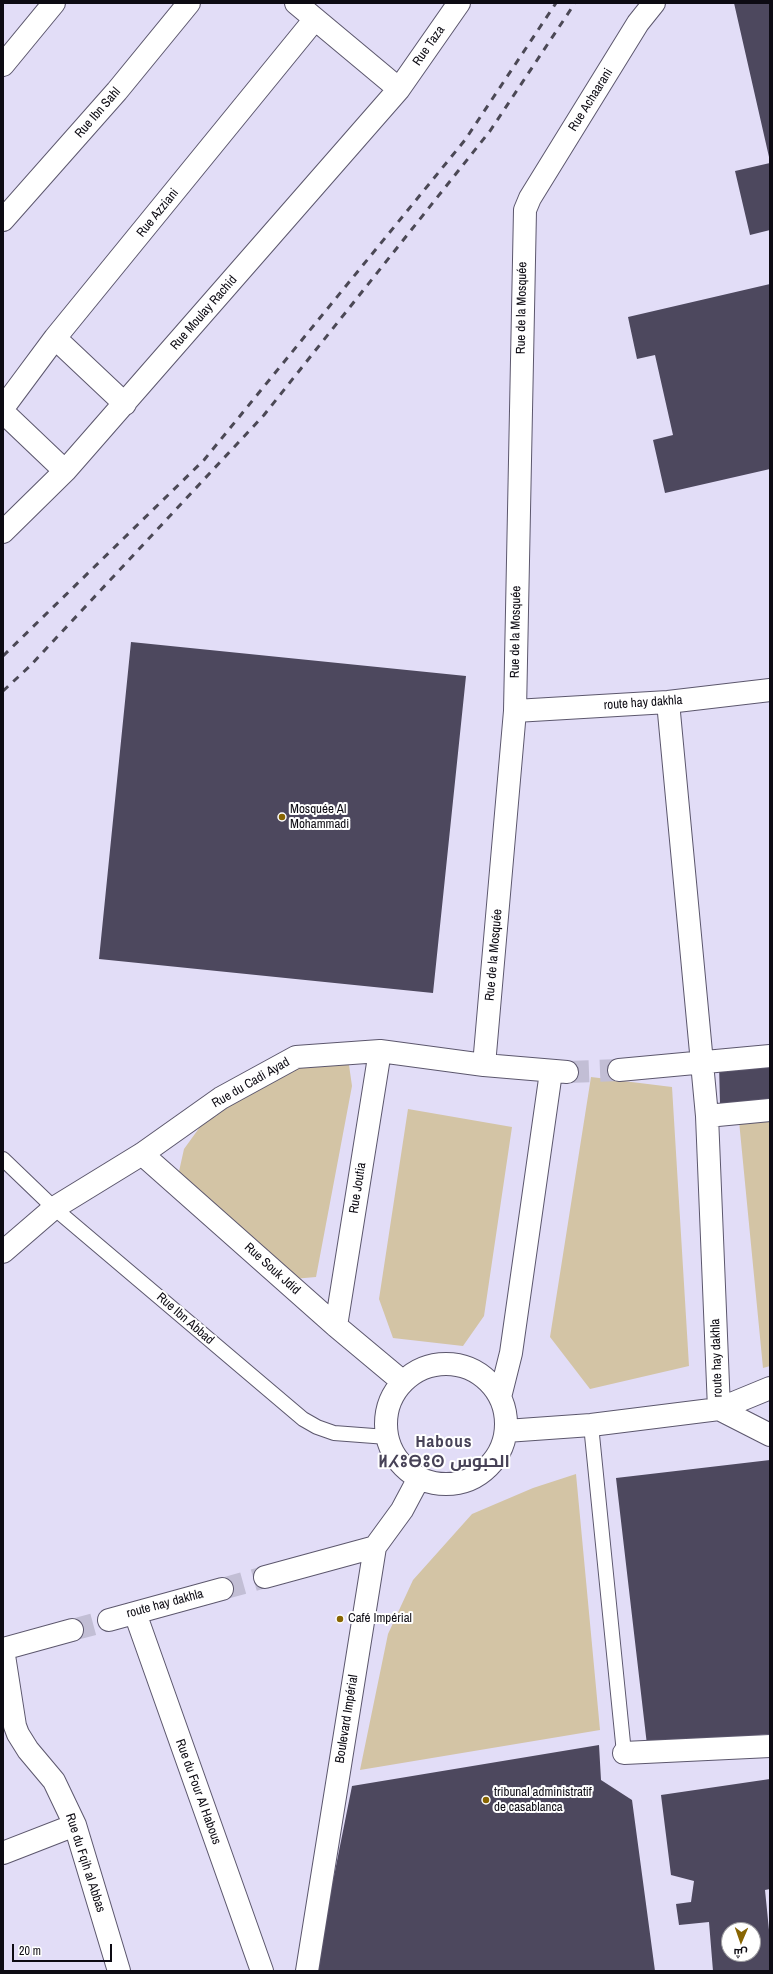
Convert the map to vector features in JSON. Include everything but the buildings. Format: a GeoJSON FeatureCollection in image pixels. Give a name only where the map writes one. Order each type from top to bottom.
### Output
{"type":"FeatureCollection","features":[{"type":"Feature","properties":{"kind":"street"},"geometry":{"type":"LineString","coordinates":[[3,64],[54,3]]}},
{"type":"Feature","properties":{"kind":"street","name":"Rue Ibn Sahl"},"geometry":{"type":"LineString","coordinates":[[3,220],[117,91],[190,3]]}},
{"type":"Feature","properties":{"kind":"street"},"geometry":{"type":"LineString","coordinates":[[296,3],[399,89]]}},
{"type":"Feature","properties":{"kind":"street","name":"Rue Achaarani"},"geometry":{"type":"LineString","coordinates":[[530,198],[638,23],[654,3]]}},
{"type":"Feature","properties":{"kind":"street","name":"Rue Taza"},"geometry":{"type":"LineString","coordinates":[[399,89],[457,4]]}},
{"type":"Feature","properties":{"kind":"street","name":"Rue Azziani"},"geometry":{"type":"LineString","coordinates":[[3,408],[55,338],[315,19]]}},
{"type":"Feature","properties":{"kind":"street","name":"Rue Moulay Rachid"},"geometry":{"type":"LineString","coordinates":[[3,532],[65,471],[125,404],[399,89]]}},
{"type":"Feature","properties":{"kind":"street","name":"Rue de la Mosquée"},"geometry":{"type":"LineString","coordinates":[[484,1065],[515,711],[524,226],[525,210],[530,198]]}},
{"type":"Feature","properties":{"kind":"street"},"geometry":{"type":"LineString","coordinates":[[55,338],[125,404]]}},
{"type":"Feature","properties":{"kind":"street"},"geometry":{"type":"LineString","coordinates":[[3,412],[65,471]]}},
{"type":"Feature","properties":{"kind":"street","name":"route hay dakhla"},"geometry":{"type":"LineString","coordinates":[[515,711],[668,702],[770,690]]}},
{"type":"Feature","properties":{"kind":"street","name":"route hay dakhla"},"geometry":{"type":"LineString","coordinates":[[506,1431],[591,1425],[719,1409],[707,1116],[668,702]]}},
{"type":"Feature","properties":{"kind":"street","name":"Rue du Cadi Ayad"},"geometry":{"type":"LineString","coordinates":[[3,1252],[54,1208],[142,1154],[222,1098],[296,1057],[380,1051],[484,1065],[559,1072],[511,1353],[500,1397]]}},
{"type":"Feature","properties":{"kind":"street","name":"Rue Joutia"},"geometry":{"type":"LineString","coordinates":[[336,1326],[380,1051]]}},
{"type":"Feature","properties":{"kind":"street"},"geometry":{"type":"LineString","coordinates":[[619,1070],[770,1056]]}},
{"type":"Feature","properties":{"kind":"street"},"geometry":{"type":"LineString","coordinates":[[707,1116],[770,1110]]}},
{"type":"Feature","properties":{"kind":"street","name":"Rue Souk Jdid"},"geometry":{"type":"LineString","coordinates":[[142,1154],[336,1326],[403,1382]]}},
{"type":"Feature","properties":{"kind":"street"},"geometry":{"type":"LineString","coordinates":[[456,1365],[468,1368],[484,1377],[493,1386],[500,1397],[506,1420],[506,1431],[503,1445],[496,1458],[487,1468],[475,1477],[462,1483],[433,1483],[419,1478],[400,1464],[393,1454],[387,1437],[387,1411],[394,1392],[403,1382],[418,1370],[430,1366],[456,1365]]}},
{"type":"Feature","properties":{"kind":"street"},"geometry":{"type":"LineString","coordinates":[[719,1409],[770,1388]]}},
{"type":"Feature","properties":{"kind":"street"},"geometry":{"type":"LineString","coordinates":[[719,1409],[770,1435]]}},
{"type":"Feature","properties":{"kind":"street","name":"Boulevard Impérial"},"geometry":{"type":"LineString","coordinates":[[307,1971],[375,1547],[402,1510],[419,1478]]}},
{"type":"Feature","properties":{"kind":"street"},"geometry":{"type":"LineString","coordinates":[[265,1577],[375,1547]]}},
{"type":"Feature","properties":{"kind":"street","name":"route hay dakhla"},"geometry":{"type":"LineString","coordinates":[[109,1620],[222,1589]]}},
{"type":"Feature","properties":{"kind":"street","name":"Rue du Four Al Habous"},"geometry":{"type":"LineString","coordinates":[[134,1613],[262,1971]]}},
{"type":"Feature","properties":{"kind":"street"},"geometry":{"type":"LineString","coordinates":[[3,1649],[72,1630]]}},
{"type":"Feature","properties":{"kind":"street","name":"Rue du Fqih al Abbas"},"geometry":{"type":"LineString","coordinates":[[3,1649],[15,1726],[28,1750],[54,1781],[75,1825],[119,1971]]}},
{"type":"Feature","properties":{"kind":"street"},"geometry":{"type":"LineString","coordinates":[[624,1753],[770,1746]]}},
{"type":"Feature","properties":{"kind":"street"},"geometry":{"type":"LineString","coordinates":[[3,1854],[75,1825]]}},
{"type":"Feature","properties":{"kind":"lane","name":"Rue Ibn Abbad"},"geometry":{"type":"LineString","coordinates":[[3,1159],[54,1208],[303,1419],[317,1427],[334,1433],[387,1437]]}},
{"type":"Feature","properties":{"kind":"lane"},"geometry":{"type":"LineString","coordinates":[[591,1425],[624,1753]]}},
{"type":"Feature","properties":{"kind":"shaded area"},"geometry":{"type":"Polygon","coordinates":[[[316,1052],[348,1058],[352,1086],[316,1277],[293,1279],[178,1176],[184,1149],[210,1113],[316,1052]]]}},
{"type":"Feature","properties":{"kind":"shaded area"},"geometry":{"type":"Polygon","coordinates":[[[591,1077],[672,1087],[689,1366],[590,1389],[550,1337],[591,1077]]]}},
{"type":"Feature","properties":{"kind":"shaded area"},"geometry":{"type":"Polygon","coordinates":[[[408,1109],[512,1127],[484,1316],[463,1346],[393,1338],[379,1299],[408,1109]]]}},
{"type":"Feature","properties":{"kind":"shaded area"},"geometry":{"type":"Polygon","coordinates":[[[770,1117],[770,1366],[763,1368],[739,1121],[770,1117]]]}},
{"type":"Feature","properties":{"kind":"shaded area"},"geometry":{"type":"Polygon","coordinates":[[[576,1474],[600,1730],[360,1770],[388,1634],[413,1580],[472,1514],[533,1488],[576,1474]]]}},
{"type":"Feature","properties":{"kind":"tunnel"},"geometry":{"type":"LineString","coordinates":[[567,1072],[619,1070]]}},
{"type":"Feature","properties":{"kind":"tunnel"},"geometry":{"type":"LineString","coordinates":[[222,1589],[265,1577]]}},
{"type":"Feature","properties":{"kind":"tunnel"},"geometry":{"type":"LineString","coordinates":[[72,1630],[109,1620]]}},
{"type":"Feature","properties":{"kind":"railway"},"geometry":{"type":"LineString","coordinates":[[3,656],[204,460],[465,140],[556,3]]}},
{"type":"Feature","properties":{"kind":"railway"},"geometry":{"type":"LineString","coordinates":[[3,691],[30,666],[264,415],[490,131],[575,3]]}},
{"type":"Feature","properties":{"kind":"place","name":"Mosquée Al Mohammadi"},"geometry":{"type":"Point","coordinates":[282,817]}},
{"type":"Feature","properties":{"kind":"place","name":"Café Impérial"},"geometry":{"type":"Point","coordinates":[340,1619]}},
{"type":"Feature","properties":{"kind":"place","name":"tribunal administratif de casablanca"},"geometry":{"type":"Point","coordinates":[486,1800]}},
{"type":"Feature","properties":{"kind":"district","name":"Habous ⵍⵃⵓⴱⵓⵙ الحبوس"},"geometry":{"type":"Point","coordinates":[444,1452]}}]}
